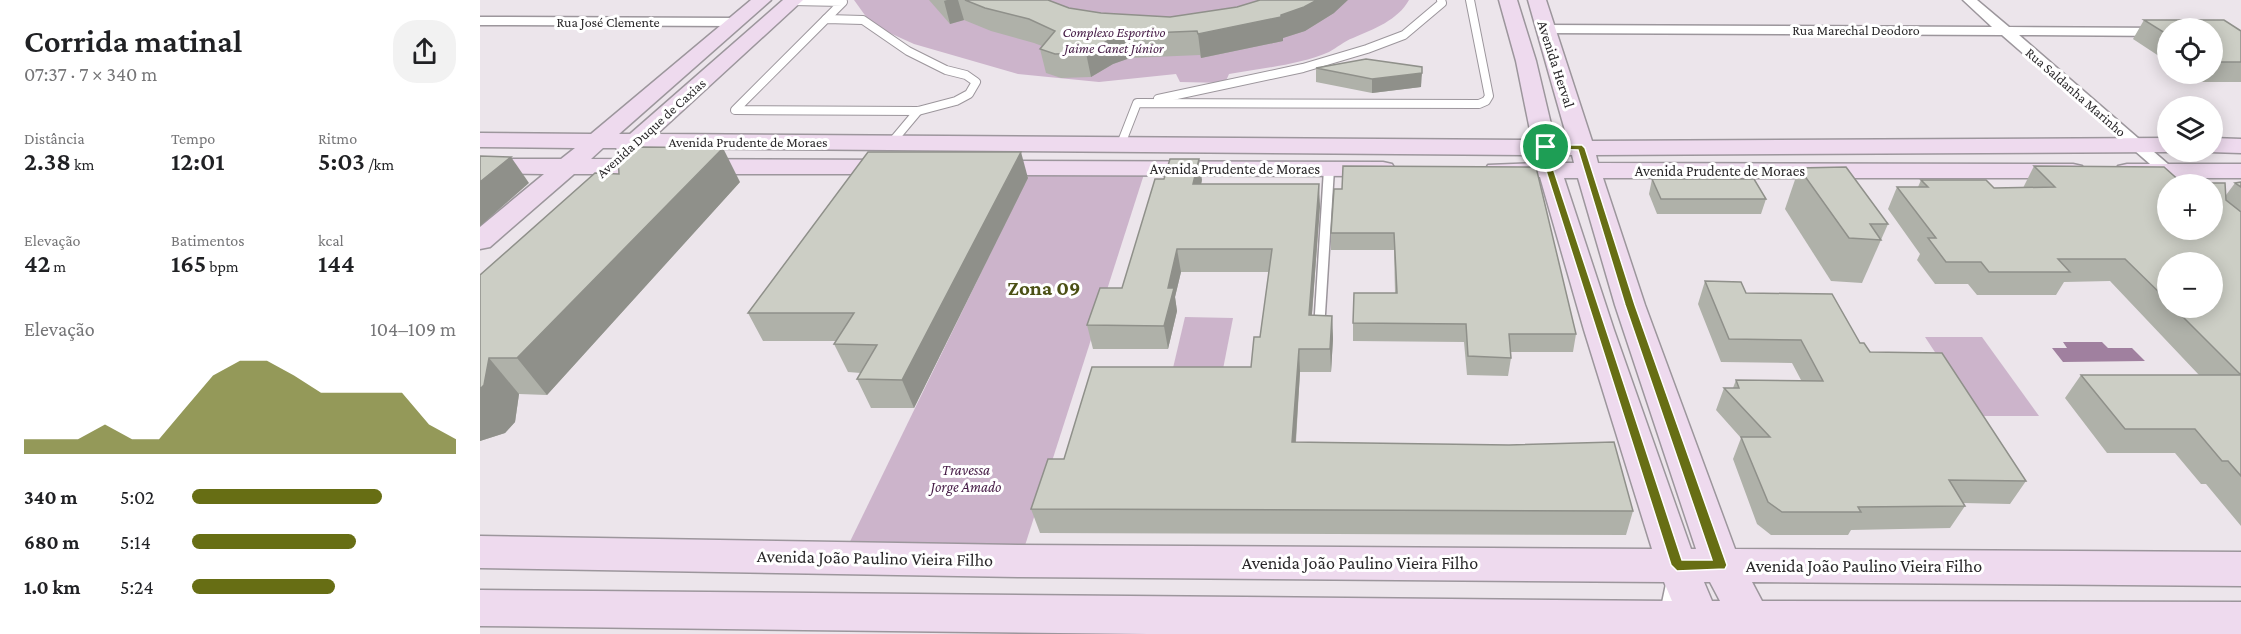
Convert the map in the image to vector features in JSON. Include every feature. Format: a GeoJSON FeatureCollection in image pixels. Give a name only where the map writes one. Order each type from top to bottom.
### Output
{"type":"FeatureCollection","features":[{"type":"Feature","properties":{"kind":"main road","name":"Avenida Duque de Caxias"},"geometry":{"type":"LineString","coordinates":[[480,241],[762,0]]}},
{"type":"Feature","properties":{"kind":"main road","name":"Avenida Herval"},"geometry":{"type":"LineString","coordinates":[[1537,0],[1630,305],[1720,565],[1756,627]]}},
{"type":"Feature","properties":{"kind":"main road","name":"Avenida Duque de Caxias"},"geometry":{"type":"LineString","coordinates":[[582,189],[793,1]]}},
{"type":"Feature","properties":{"kind":"main road","name":"Avenida Herval"},"geometry":{"type":"LineString","coordinates":[[1513,3],[1548,159],[1599,330],[1677,565],[1686,627]]}},
{"type":"Feature","properties":{"kind":"main road"},"geometry":{"type":"LineString","coordinates":[[1526,61],[1563,80]]}},
{"type":"Feature","properties":{"kind":"main road","name":"Avenida Prudente de Moraes"},"geometry":{"type":"LineString","coordinates":[[480,140],[1121,144],[1548,159],[2102,171],[2157,176]]}},
{"type":"Feature","properties":{"kind":"main road","name":"Avenida Prudente de Moraes"},"geometry":{"type":"LineString","coordinates":[[1585,159],[2157,145]]}},
{"type":"Feature","properties":{"kind":"main road"},"geometry":{"type":"LineString","coordinates":[[2223,146],[2241,146]]}},
{"type":"Feature","properties":{"kind":"main road","name":"Avenida Prudente de Moraes"},"geometry":{"type":"LineString","coordinates":[[957,168],[1329,169],[1548,159]]}},
{"type":"Feature","properties":{"kind":"main road","name":"Avenida Prudente de Moraes"},"geometry":{"type":"LineString","coordinates":[[480,166],[923,167]]}},
{"type":"Feature","properties":{"kind":"main road","name":"Avenida Prudente de Moraes"},"geometry":{"type":"LineString","coordinates":[[2213,174],[2241,171]]}},
{"type":"Feature","properties":{"kind":"main road"},"geometry":{"type":"LineString","coordinates":[[1599,330],[1630,305]]}},
{"type":"Feature","properties":{"kind":"main road","name":"Avenida João Paulino Vieira Filho"},"geometry":{"type":"LineString","coordinates":[[480,552],[1020,561],[2241,569]]}},
{"type":"Feature","properties":{"kind":"main road"},"geometry":{"type":"LineString","coordinates":[[480,608],[1458,626],[1756,627],[2241,620]]}},
{"type":"Feature","properties":{"kind":"street","name":"Rua Saldanha Marinho"},"geometry":{"type":"LineString","coordinates":[[1969,0],[2170,174]]}},
{"type":"Feature","properties":{"kind":"street","name":"Rua José Clemente"},"geometry":{"type":"LineString","coordinates":[[480,21],[735,22]]}},
{"type":"Feature","properties":{"kind":"street","name":"Rua Marechal Deodoro"},"geometry":{"type":"LineString","coordinates":[[1544,29],[2157,32]]}},
{"type":"Feature","properties":{"kind":"lane"},"geometry":{"type":"LineString","coordinates":[[1137,103],[1303,68],[1367,49],[1404,35],[1442,3],[1441,0]]}},
{"type":"Feature","properties":{"kind":"lane"},"geometry":{"type":"LineString","coordinates":[[1137,103],[1479,104],[1486,101],[1489,96],[1470,0]]}},
{"type":"Feature","properties":{"kind":"lane"},"geometry":{"type":"LineString","coordinates":[[793,1],[843,2],[826,19],[735,110],[918,111],[956,101],[969,94],[976,82],[966,75],[946,70],[908,51],[863,21],[826,19]]}},
{"type":"Feature","properties":{"kind":"lane"},"geometry":{"type":"LineString","coordinates":[[1121,144],[1137,103]]}},
{"type":"Feature","properties":{"kind":"lane"},"geometry":{"type":"LineString","coordinates":[[892,142],[918,111]]}},
{"type":"Feature","properties":{"kind":"lane"},"geometry":{"type":"LineString","coordinates":[[1319,333],[1329,169]]}},
{"type":"Feature","properties":{"kind":"green space","name":"Complexo Esportivo Jaime Canet Júnior"},"geometry":{"type":"Polygon","coordinates":[[[854,0],[1409,0],[1392,18],[1329,52],[1293,63],[1229,74],[1225,83],[1180,82],[1176,74],[1099,82],[1018,74],[914,44],[872,25],[854,0]]]}},
{"type":"Feature","properties":{"kind":"green space","name":"Travessa Jorge Amado"},"geometry":{"type":"Polygon","coordinates":[[[1032,168],[1146,168],[1020,561],[842,558],[1032,168]]]}},
{"type":"Feature","properties":{"kind":"green space"},"geometry":{"type":"Polygon","coordinates":[[[1185,317],[1233,318],[1223,369],[1173,368],[1185,317]]]}},
{"type":"Feature","properties":{"kind":"green space"},"geometry":{"type":"Polygon","coordinates":[[[1925,337],[1982,337],[2039,416],[1977,416],[1925,337]]]}},
{"type":"Feature","properties":{"kind":"shaded area"},"geometry":{"type":"Polygon","coordinates":[[[2063,342],[2102,342],[2108,348],[2132,348],[2145,361],[2063,362],[2052,348],[2067,348],[2063,342]]]}},
{"type":"Feature","properties":{"kind":"building"},"geometry":{"type":"Polygon","coordinates":[[[965,0],[1048,0],[1069,8],[1101,13],[1170,17],[1237,7],[1260,0],[1317,0],[1281,15],[1281,17],[1198,34],[1197,31],[1126,34],[1109,40],[1086,53],[1055,54],[1040,49],[1055,31],[1029,19],[985,8],[965,0]]]}},
{"type":"Feature","properties":{"kind":"building"},"geometry":{"type":"Polygon","coordinates":[[[2144,20],[2157,20],[2157,28],[2144,20]]]}},
{"type":"Feature","properties":{"kind":"building"},"geometry":{"type":"Polygon","coordinates":[[[2223,20],[2241,31],[2241,62],[2223,62],[2223,20]]]}},
{"type":"Feature","properties":{"kind":"building"},"geometry":{"type":"Polygon","coordinates":[[[1366,59],[1422,67],[1422,73],[1372,79],[1316,68],[1366,59]]]}},
{"type":"Feature","properties":{"kind":"building"},"geometry":{"type":"Polygon","coordinates":[[[642,147],[723,148],[517,358],[489,358],[484,385],[480,389],[480,275],[595,173],[619,174],[618,156],[642,147]]]}},
{"type":"Feature","properties":{"kind":"building"},"geometry":{"type":"Polygon","coordinates":[[[868,152],[1021,152],[902,380],[857,379],[877,345],[834,344],[854,313],[748,313],[868,152]]]}},
{"type":"Feature","properties":{"kind":"building"},"geometry":{"type":"Polygon","coordinates":[[[480,156],[511,157],[480,182],[480,156]]]}},
{"type":"Feature","properties":{"kind":"building"},"geometry":{"type":"Polygon","coordinates":[[[1170,159],[1199,159],[1193,184],[1319,184],[1309,315],[1332,316],[1330,349],[1299,349],[1292,442],[1509,445],[1614,442],[1633,511],[1031,509],[1048,459],[1064,459],[1092,367],[1251,367],[1254,337],[1260,337],[1272,249],[1177,249],[1168,288],[1174,288],[1164,326],[1087,325],[1100,288],[1122,288],[1155,179],[1164,179],[1170,159]]]}},
{"type":"Feature","properties":{"kind":"building"},"geometry":{"type":"Polygon","coordinates":[[[1343,166],[1536,167],[1576,334],[1509,334],[1511,358],[1468,356],[1466,324],[1353,323],[1354,293],[1397,293],[1394,233],[1331,233],[1334,189],[1342,189],[1343,166]]]}},
{"type":"Feature","properties":{"kind":"building"},"geometry":{"type":"Polygon","coordinates":[[[2034,166],[2164,167],[2172,174],[2157,174],[2157,240],[2223,240],[2223,183],[2225,183],[2226,200],[2241,212],[2241,375],[2184,318],[2223,318],[2223,252],[2157,252],[2157,290],[2125,259],[2058,259],[2070,272],[1989,272],[1981,262],[1946,262],[1928,238],[1936,238],[1897,187],[1928,187],[1921,180],[1986,180],[1994,188],[2055,187],[2034,166]]]}},
{"type":"Feature","properties":{"kind":"building"},"geometry":{"type":"Polygon","coordinates":[[[1846,167],[1888,224],[1870,224],[1881,240],[1849,238],[1799,168],[1846,167]]]}},
{"type":"Feature","properties":{"kind":"building"},"geometry":{"type":"Polygon","coordinates":[[[1652,179],[1754,179],[1766,199],[1661,199],[1652,179]]]}},
{"type":"Feature","properties":{"kind":"building"},"geometry":{"type":"Polygon","coordinates":[[[1705,281],[1741,282],[1746,293],[1832,294],[1860,343],[1864,343],[1870,352],[1942,353],[2026,481],[1949,480],[1965,506],[1858,507],[1861,512],[1782,512],[1768,502],[1741,437],[1770,437],[1724,388],[1739,388],[1736,380],[1823,381],[1801,340],[1729,339],[1705,281]]]}},
{"type":"Feature","properties":{"kind":"building"},"geometry":{"type":"Polygon","coordinates":[[[2081,375],[2241,375],[2241,476],[2228,461],[2222,461],[2195,429],[2125,429],[2081,375]]]}},
{"type":"Feature","properties":{"kind":"district","name":"Zona 09"},"geometry":{"type":"Point","coordinates":[1044,288]}},
{"type":"Feature","properties":{"kind":"route"},"geometry":{"type":"LineString","coordinates":[[1546,147],[1582,148],[1630,305],[1720,565],[1677,565],[1599,330],[1550,171],[1546,147]]}}]}
